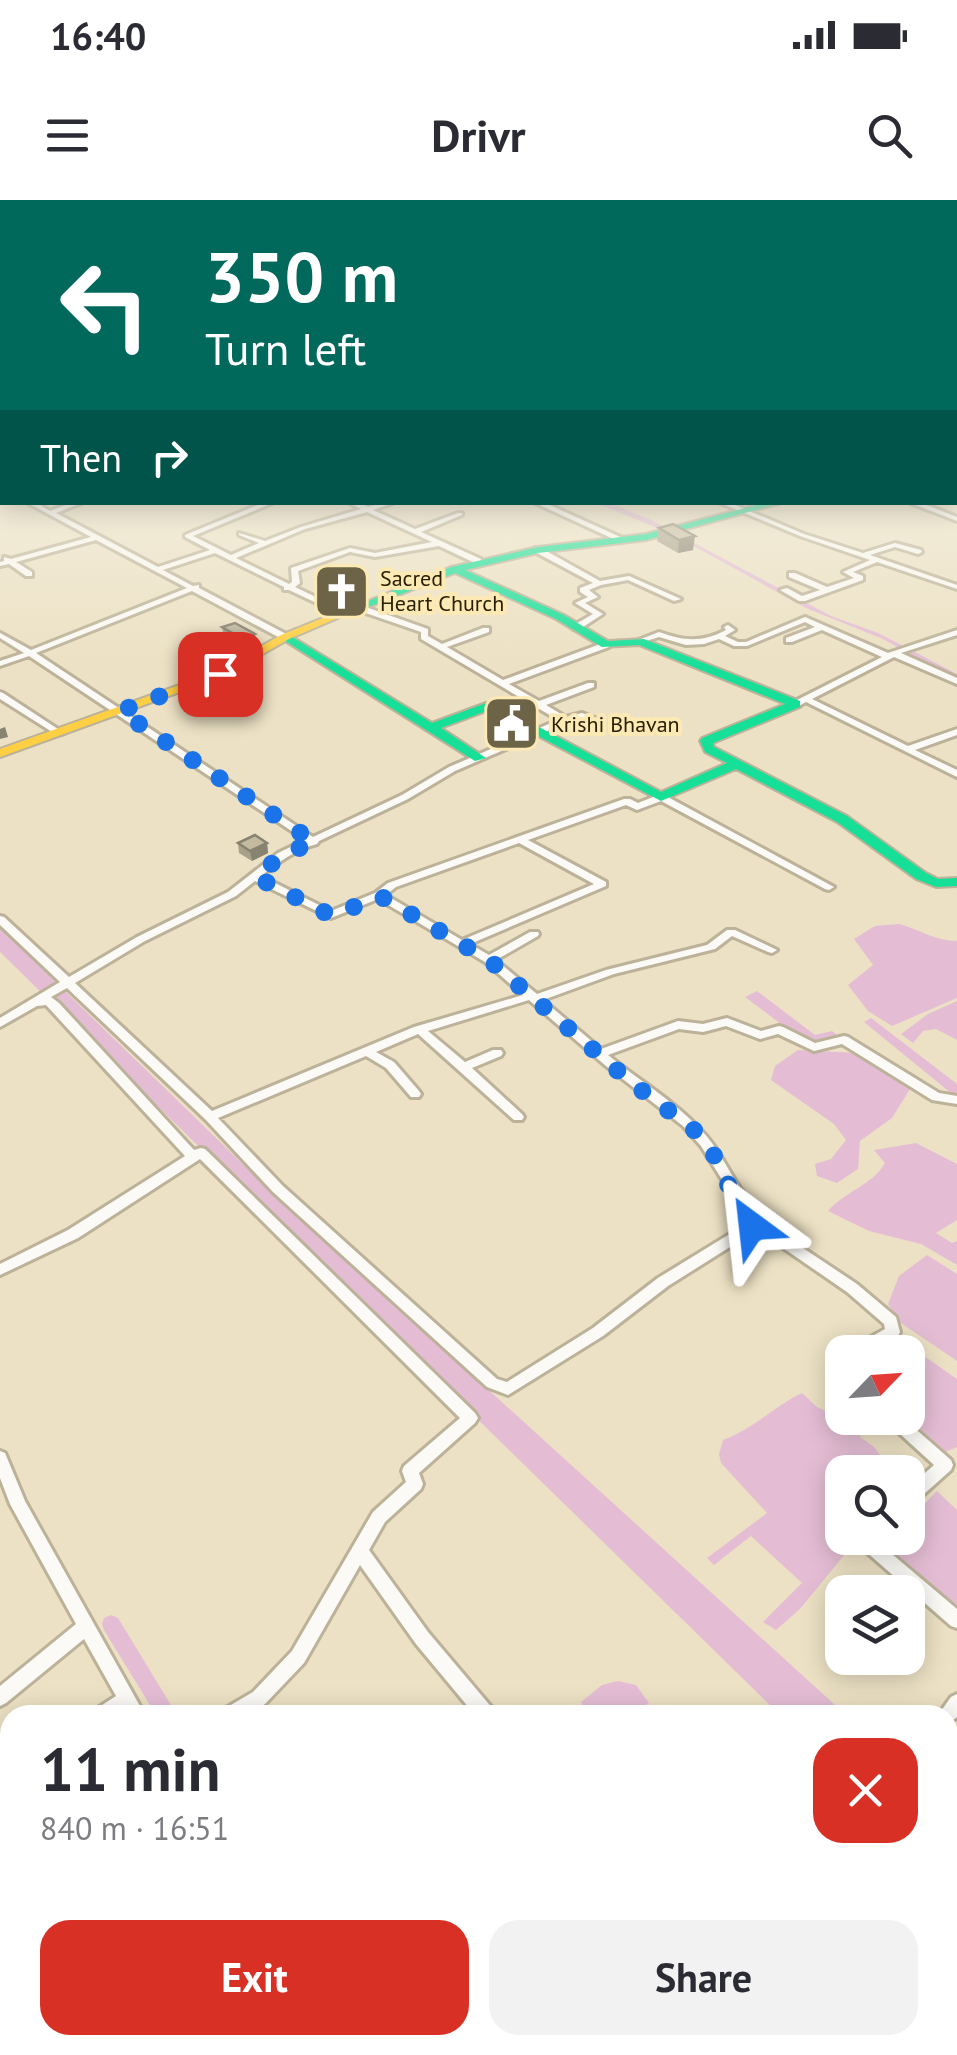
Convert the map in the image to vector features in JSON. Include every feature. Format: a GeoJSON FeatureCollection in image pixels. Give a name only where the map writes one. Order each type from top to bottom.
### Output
{"type":"FeatureCollection","features":[{"type":"Feature","properties":{"kind":"street"},"geometry":{"type":"LineString","coordinates":[[34,505],[196,587],[480,758]]}},
{"type":"Feature","properties":{"kind":"street"},"geometry":{"type":"LineString","coordinates":[[50,514],[73,505]]}},
{"type":"Feature","properties":{"kind":"street"},"geometry":{"type":"LineString","coordinates":[[264,505],[187,536],[288,588],[425,631],[424,637],[565,720]]}},
{"type":"Feature","properties":{"kind":"street"},"geometry":{"type":"LineString","coordinates":[[358,505],[478,561]]}},
{"type":"Feature","properties":{"kind":"street"},"geometry":{"type":"LineString","coordinates":[[232,557],[303,528],[384,505]]}},
{"type":"Feature","properties":{"kind":"street"},"geometry":{"type":"LineString","coordinates":[[543,505],[623,540]]}},
{"type":"Feature","properties":{"kind":"street"},"geometry":{"type":"LineString","coordinates":[[728,505],[957,587]]}},
{"type":"Feature","properties":{"kind":"street"},"geometry":{"type":"LineString","coordinates":[[0,753],[220,674],[284,637],[478,561],[623,540],[768,505]]}},
{"type":"Feature","properties":{"kind":"street"},"geometry":{"type":"LineString","coordinates":[[919,505],[957,519]]}},
{"type":"Feature","properties":{"kind":"street"},"geometry":{"type":"LineString","coordinates":[[416,531],[460,514]]}},
{"type":"Feature","properties":{"kind":"street"},"geometry":{"type":"LineString","coordinates":[[290,523],[303,528]]}},
{"type":"Feature","properties":{"kind":"street"},"geometry":{"type":"LineString","coordinates":[[241,534],[267,544]]}},
{"type":"Feature","properties":{"kind":"street"},"geometry":{"type":"LineString","coordinates":[[0,564],[96,538]]}},
{"type":"Feature","properties":{"kind":"street"},"geometry":{"type":"LineString","coordinates":[[840,546],[855,540]]}},
{"type":"Feature","properties":{"kind":"street"},"geometry":{"type":"LineString","coordinates":[[288,588],[296,583],[294,570],[344,552],[375,555],[441,543]]}},
{"type":"Feature","properties":{"kind":"street"},"geometry":{"type":"LineString","coordinates":[[864,554],[896,545],[918,552]]}},
{"type":"Feature","properties":{"kind":"street"},"geometry":{"type":"LineString","coordinates":[[159,570],[217,550]]}},
{"type":"Feature","properties":{"kind":"street"},"geometry":{"type":"LineString","coordinates":[[538,550],[599,583]]}},
{"type":"Feature","properties":{"kind":"street"},"geometry":{"type":"LineString","coordinates":[[0,556],[29,574]]}},
{"type":"Feature","properties":{"kind":"street"},"geometry":{"type":"LineString","coordinates":[[784,590],[802,599],[860,578],[847,572],[876,560]]}},
{"type":"Feature","properties":{"kind":"street"},"geometry":{"type":"LineString","coordinates":[[454,569],[606,644]]}},
{"type":"Feature","properties":{"kind":"street"},"geometry":{"type":"LineString","coordinates":[[792,574],[827,590]]}},
{"type":"Feature","properties":{"kind":"street"},"geometry":{"type":"LineString","coordinates":[[577,627],[599,614],[579,603],[594,597],[583,590],[599,583],[629,578],[677,599]]}},
{"type":"Feature","properties":{"kind":"street"},"geometry":{"type":"LineString","coordinates":[[0,664],[196,587]]}},
{"type":"Feature","properties":{"kind":"street"},"geometry":{"type":"LineString","coordinates":[[720,636],[736,644],[747,644],[789,622],[804,619],[898,653],[957,681]]}},
{"type":"Feature","properties":{"kind":"street"},"geometry":{"type":"LineString","coordinates":[[789,640],[821,626]]}},
{"type":"Feature","properties":{"kind":"street"},"geometry":{"type":"LineString","coordinates":[[503,683],[606,644],[640,641],[659,634],[685,646],[720,636],[731,630],[728,627]]}},
{"type":"Feature","properties":{"kind":"street"},"geometry":{"type":"LineString","coordinates":[[442,647],[486,630]]}},
{"type":"Feature","properties":{"kind":"street"},"geometry":{"type":"LineString","coordinates":[[957,632],[898,653],[801,701],[706,741],[709,749],[842,819],[921,876],[936,883],[957,882]]}},
{"type":"Feature","properties":{"kind":"street"},"geometry":{"type":"LineString","coordinates":[[0,635],[314,842]]}},
{"type":"Feature","properties":{"kind":"street"},"geometry":{"type":"LineString","coordinates":[[640,641],[801,701],[957,774]]}},
{"type":"Feature","properties":{"kind":"street"},"geometry":{"type":"LineString","coordinates":[[540,704],[592,686]]}},
{"type":"Feature","properties":{"kind":"street"},"geometry":{"type":"LineString","coordinates":[[0,696],[60,733]]}},
{"type":"Feature","properties":{"kind":"street"},"geometry":{"type":"LineString","coordinates":[[430,728],[490,706],[829,887]]}},
{"type":"Feature","properties":{"kind":"street"},"geometry":{"type":"LineString","coordinates":[[0,1024],[141,939],[200,912],[256,877],[282,855],[538,730],[582,716],[594,721]]}},
{"type":"Feature","properties":{"kind":"street"},"geometry":{"type":"LineString","coordinates":[[909,749],[957,732]]}},
{"type":"Feature","properties":{"kind":"street"},"geometry":{"type":"LineString","coordinates":[[256,877],[332,916],[380,896],[392,885],[628,801],[638,806],[736,764]]}},
{"type":"Feature","properties":{"kind":"street"},"geometry":{"type":"LineString","coordinates":[[464,943],[602,884],[523,841]]}},
{"type":"Feature","properties":{"kind":"street"},"geometry":{"type":"LineString","coordinates":[[0,919],[210,1118],[278,1188],[492,1383],[508,1389],[752,1226],[755,1217],[731,1191],[716,1158],[694,1130],[489,960],[380,896]]}},
{"type":"Feature","properties":{"kind":"street"},"geometry":{"type":"LineString","coordinates":[[210,1118],[420,1030],[626,967],[711,947],[731,932],[772,950]]}},
{"type":"Feature","properties":{"kind":"street"},"geometry":{"type":"LineString","coordinates":[[489,960],[534,934]]}},
{"type":"Feature","properties":{"kind":"street"},"geometry":{"type":"LineString","coordinates":[[22,1012],[47,1000],[192,1156]]}},
{"type":"Feature","properties":{"kind":"street"},"geometry":{"type":"LineString","coordinates":[[598,1054],[678,1025],[703,1028],[727,1022],[760,1035],[779,1030],[814,1047],[844,1040],[936,1096],[957,1100]]}},
{"type":"Feature","properties":{"kind":"street"},"geometry":{"type":"LineString","coordinates":[[420,1030],[518,1117]]}},
{"type":"Feature","properties":{"kind":"street"},"geometry":{"type":"LineString","coordinates":[[365,1051],[390,1065],[416,1094]]}},
{"type":"Feature","properties":{"kind":"street"},"geometry":{"type":"LineString","coordinates":[[464,1067],[497,1053]]}},
{"type":"Feature","properties":{"kind":"street"},"geometry":{"type":"LineString","coordinates":[[0,1270],[73,1234],[201,1152],[470,1418],[410,1471],[414,1484],[379,1517],[298,1658],[260,1698],[248,1705]]}},
{"type":"Feature","properties":{"kind":"street"},"geometry":{"type":"LineString","coordinates":[[753,1221],[852,1288],[891,1321],[893,1332],[887,1335]]}},
{"type":"Feature","properties":{"kind":"street"},"geometry":{"type":"LineString","coordinates":[[912,1435],[945,1465],[925,1483]]}},
{"type":"Feature","properties":{"kind":"street"},"geometry":{"type":"LineString","coordinates":[[0,1458],[18,1504],[130,1705]]}},
{"type":"Feature","properties":{"kind":"street"},"geometry":{"type":"LineString","coordinates":[[361,1553],[422,1638],[478,1705]]}},
{"type":"Feature","properties":{"kind":"street"},"geometry":{"type":"LineString","coordinates":[[882,1555],[957,1620]]}},
{"type":"Feature","properties":{"kind":"street"},"geometry":{"type":"LineString","coordinates":[[0,1697],[86,1626]]}},
{"type":"Feature","properties":{"kind":"shaded area"},"geometry":{"type":"Polygon","coordinates":[[[601,505],[615,505],[651,520],[831,616],[878,633],[957,674],[957,680],[883,639],[806,608],[672,534],[601,505]]]}},
{"type":"Feature","properties":{"kind":"shaded area"},"geometry":{"type":"Polygon","coordinates":[[[899,924],[957,941],[957,998],[892,1026],[868,1011],[848,985],[873,965],[854,939],[875,926],[899,924]]]}},
{"type":"Feature","properties":{"kind":"shaded area"},"geometry":{"type":"Polygon","coordinates":[[[0,928],[282,1202],[835,1705],[770,1705],[0,952],[0,928]]]}},
{"type":"Feature","properties":{"kind":"shaded area"},"geometry":{"type":"Polygon","coordinates":[[[757,991],[815,1035],[832,1031],[839,1037],[805,1042],[745,997],[757,991]]]}},
{"type":"Feature","properties":{"kind":"shaded area"},"geometry":{"type":"Polygon","coordinates":[[[957,1001],[957,1040],[936,1029],[923,1031],[913,1043],[901,1034],[928,1014],[957,1001]]]}},
{"type":"Feature","properties":{"kind":"shaded area"},"geometry":{"type":"Polygon","coordinates":[[[871,1018],[957,1084],[957,1098],[864,1022],[871,1018]]]}},
{"type":"Feature","properties":{"kind":"shaded area"},"geometry":{"type":"Polygon","coordinates":[[[798,1050],[858,1053],[910,1089],[892,1118],[860,1141],[858,1169],[837,1183],[817,1176],[815,1164],[831,1159],[846,1140],[834,1124],[771,1080],[775,1066],[798,1050]]]}},
{"type":"Feature","properties":{"kind":"shaded area"},"geometry":{"type":"Polygon","coordinates":[[[916,1143],[957,1164],[957,1220],[936,1233],[952,1243],[957,1241],[957,1265],[921,1244],[869,1231],[828,1211],[880,1170],[885,1163],[874,1150],[916,1143]]]}},
{"type":"Feature","properties":{"kind":"shaded area"},"geometry":{"type":"Polygon","coordinates":[[[927,1255],[957,1274],[957,1361],[925,1339],[925,1335],[898,1321],[888,1304],[899,1276],[927,1255]]]}},
{"type":"Feature","properties":{"kind":"shaded area"},"geometry":{"type":"Polygon","coordinates":[[[925,1357],[957,1379],[957,1447],[945,1452],[925,1433],[925,1357]]]}},
{"type":"Feature","properties":{"kind":"shaded area"},"geometry":{"type":"Polygon","coordinates":[[[802,1393],[825,1411],[825,1435],[860,1435],[880,1455],[825,1455],[825,1555],[844,1555],[800,1609],[776,1630],[763,1622],[802,1583],[751,1536],[714,1565],[707,1558],[767,1513],[721,1463],[723,1440],[802,1393]]]}},
{"type":"Feature","properties":{"kind":"shaded area"},"geometry":{"type":"Polygon","coordinates":[[[937,1491],[957,1510],[957,1607],[925,1575],[898,1555],[925,1555],[925,1503],[937,1491]]]}},
{"type":"Feature","properties":{"kind":"shaded area"},"geometry":{"type":"Polygon","coordinates":[[[618,1681],[636,1685],[649,1703],[583,1705],[581,1702],[602,1685],[618,1681]]]}},
{"type":"Feature","properties":{"kind":"building"},"geometry":{"type":"Polygon","coordinates":[[[673,524],[695,536],[679,540],[659,528],[673,524]]]}},
{"type":"Feature","properties":{"kind":"building"},"geometry":{"type":"Polygon","coordinates":[[[235,623],[255,634],[243,639],[222,627],[235,623]]]}},
{"type":"Feature","properties":{"kind":"building"},"geometry":{"type":"Polygon","coordinates":[[[255,835],[267,843],[250,851],[238,843],[255,835]]]}},
{"type":"Feature","properties":{"kind":"waterway"},"geometry":{"type":"LineString","coordinates":[[111,1624],[161,1705]]}},
{"type":"Feature","properties":{"kind":"traffic: fast"},"geometry":{"type":"LineString","coordinates":[[349,611],[455,569],[538,550],[646,537],[769,505]]}},
{"type":"Feature","properties":{"kind":"traffic: fast"},"geometry":{"type":"LineString","coordinates":[[455,569],[560,617],[606,645],[640,641],[796,704]]}},
{"type":"Feature","properties":{"kind":"traffic: fast"},"geometry":{"type":"LineString","coordinates":[[285,637],[480,758]]}},
{"type":"Feature","properties":{"kind":"traffic: fast"},"geometry":{"type":"LineString","coordinates":[[796,704],[706,741],[709,749],[842,819],[921,876],[936,883],[957,882]]}},
{"type":"Feature","properties":{"kind":"traffic: fast"},"geometry":{"type":"LineString","coordinates":[[430,728],[490,706],[661,797],[736,764]]}},
{"type":"Feature","properties":{"kind":"traffic: slow"},"geometry":{"type":"LineString","coordinates":[[0,753],[220,674],[285,637],[349,611]]}},
{"type":"Feature","properties":{"kind":"place","name":"Sacred Heart Church"},"geometry":{"type":"Point","coordinates":[341,591]}},
{"type":"Feature","properties":{"kind":"place","name":"Krishi Bhavan"},"geometry":{"type":"Point","coordinates":[512,724]}},
{"type":"Feature","properties":{"kind":"route"},"geometry":{"type":"LineString","coordinates":[[220,674],[120,711],[314,842],[282,855],[256,877],[332,916],[380,896],[489,960],[632,1083],[694,1130],[716,1158],[731,1191],[755,1217],[752,1226]]}}]}
